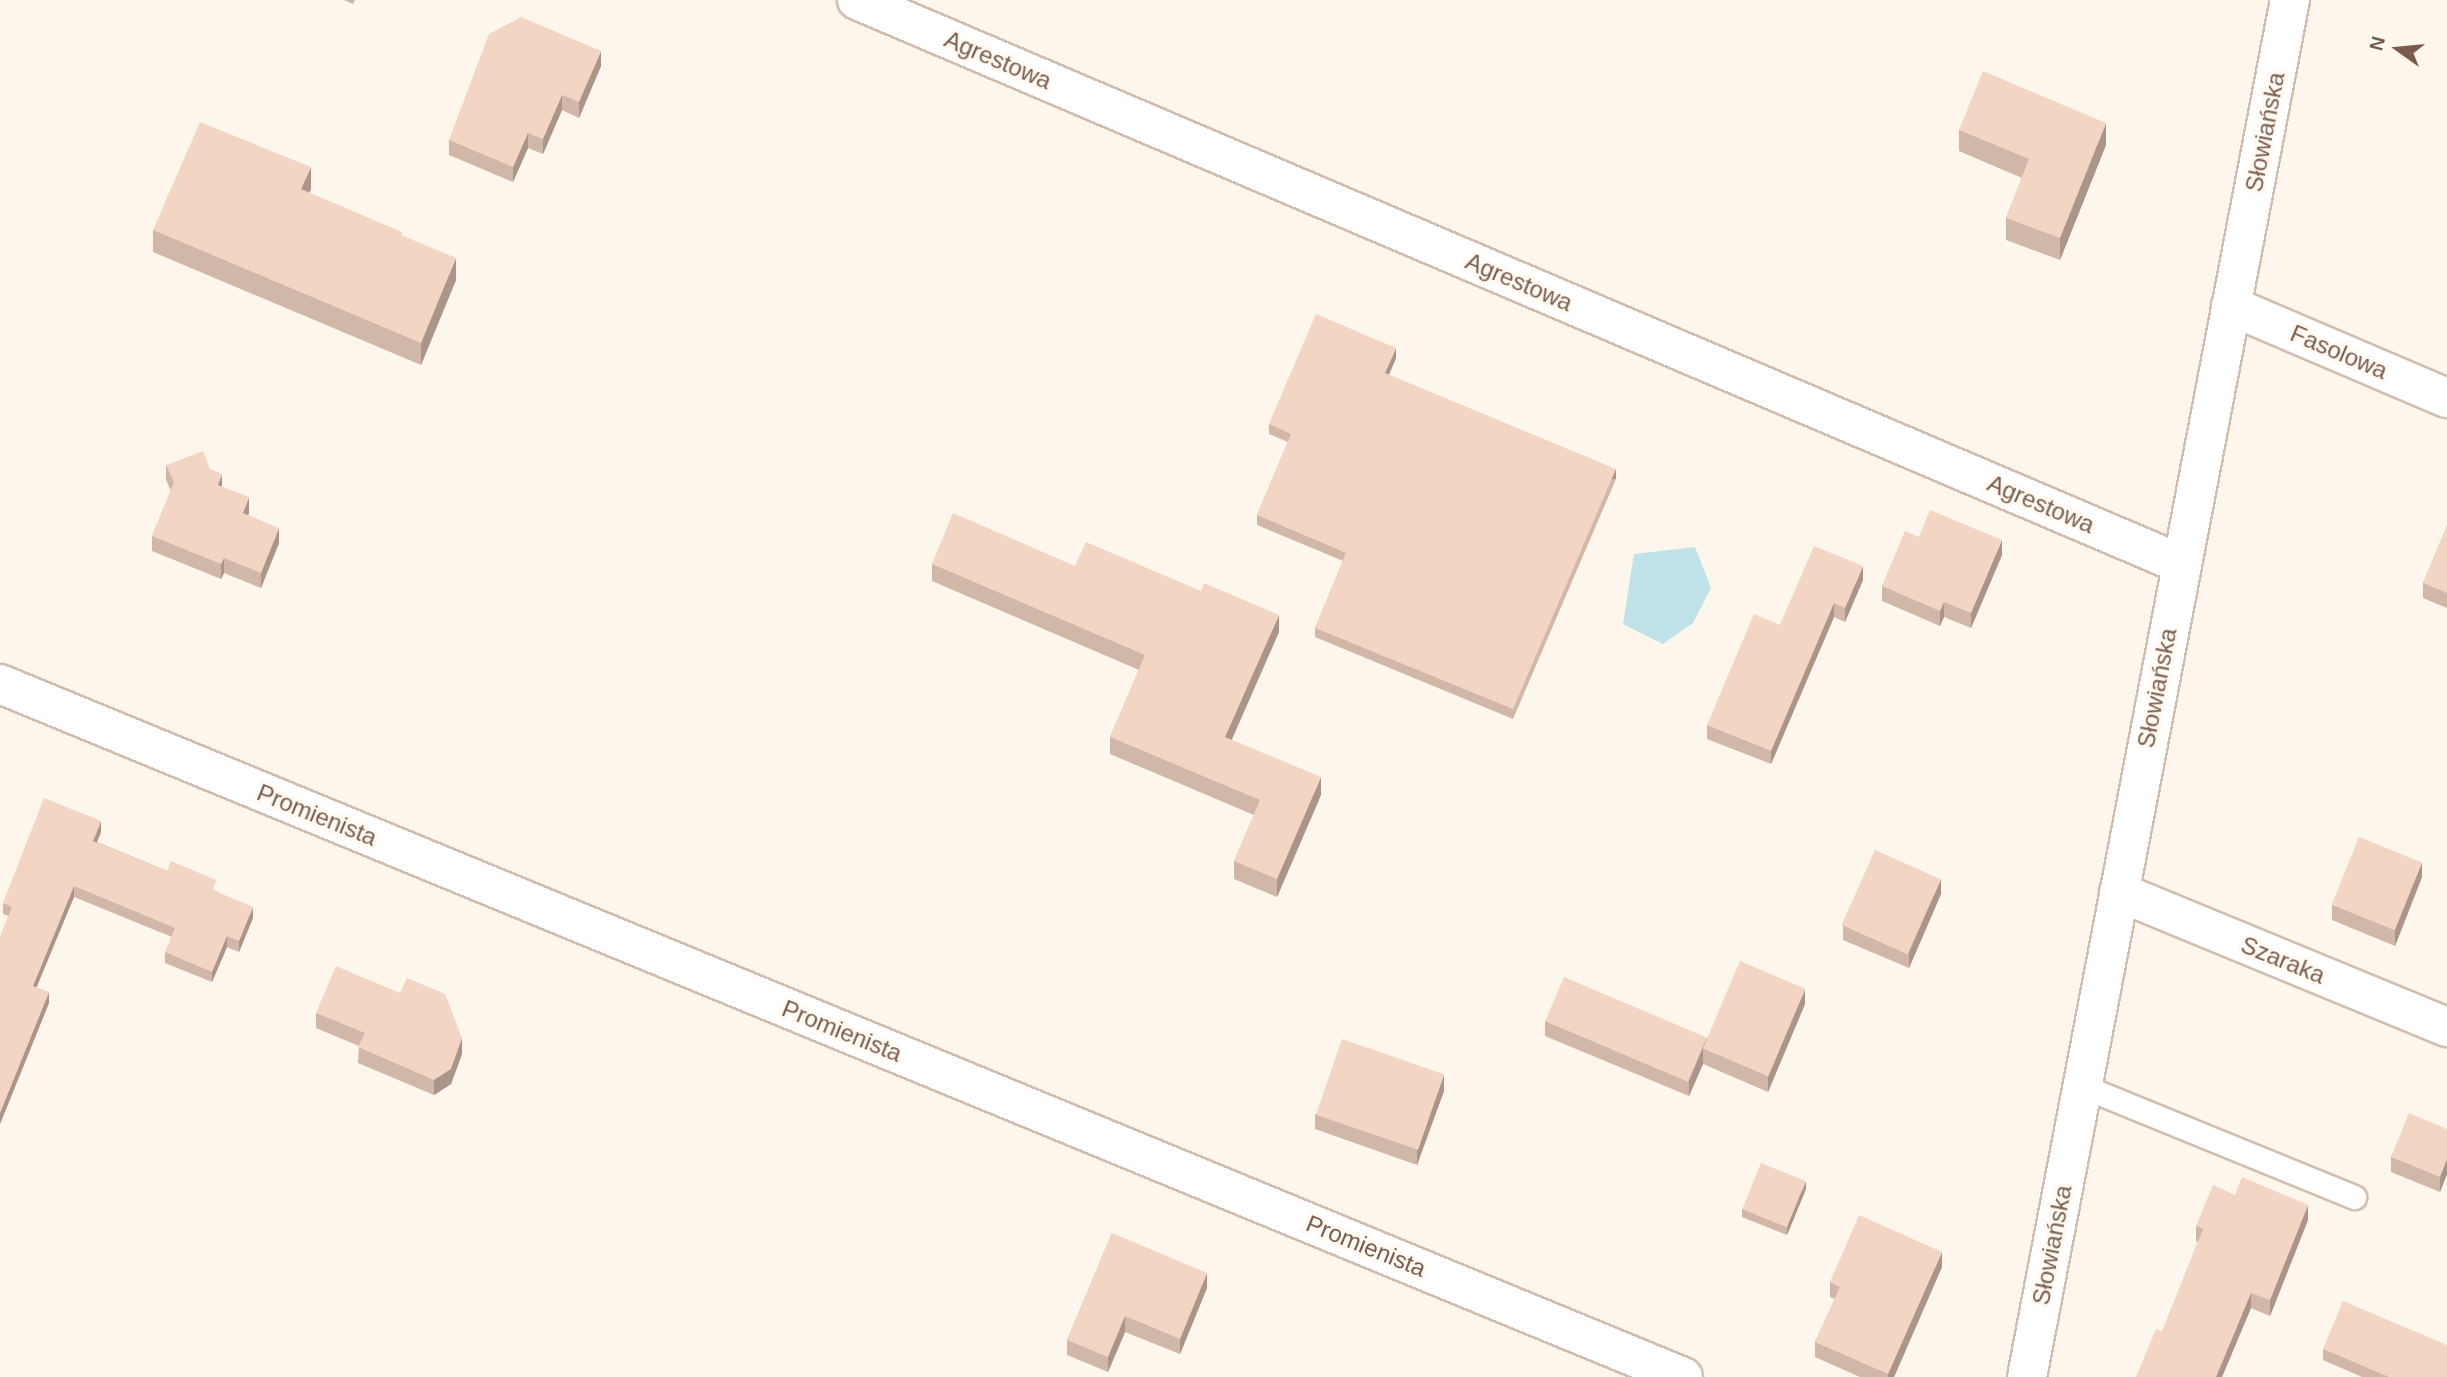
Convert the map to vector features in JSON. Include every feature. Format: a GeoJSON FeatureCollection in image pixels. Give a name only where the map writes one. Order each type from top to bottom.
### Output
{"type":"FeatureCollection","features":[{"type":"Feature","properties":{"kind":"street","name":"Agrestowa"},"geometry":{"type":"LineString","coordinates":[[858,0],[2181,564]]}},
{"type":"Feature","properties":{"kind":"street","name":"Słowiańska"},"geometry":{"type":"LineString","coordinates":[[2027,1377],[2290,0]]}},
{"type":"Feature","properties":{"kind":"street","name":"Fasolowa"},"geometry":{"type":"LineString","coordinates":[[2231,306],[2447,398]]}},
{"type":"Feature","properties":{"kind":"street","name":"Promienista"},"geometry":{"type":"LineString","coordinates":[[0,684],[1683,1377]]}},
{"type":"Feature","properties":{"kind":"street","name":"Szaraka"},"geometry":{"type":"LineString","coordinates":[[2119,892],[2447,1027]]}},
{"type":"Feature","properties":{"kind":"lane"},"geometry":{"type":"LineString","coordinates":[[2082,1086],[2354,1197]]}},
{"type":"Feature","properties":{"kind":"water"},"geometry":{"type":"Polygon","coordinates":[[[1695,547],[1711,588],[1693,623],[1663,644],[1623,624],[1634,554],[1695,547]]]}},
{"type":"Feature","properties":{"kind":"building"},"geometry":{"type":"Polygon","coordinates":[[[521,17],[601,51],[579,102],[562,95],[543,139],[528,133],[513,167],[449,140],[489,34],[521,17]]]}},
{"type":"Feature","properties":{"kind":"building"},"geometry":{"type":"Polygon","coordinates":[[[1983,71],[2106,123],[2060,238],[2006,218],[2029,159],[1959,130],[1983,71]]]}},
{"type":"Feature","properties":{"kind":"building"},"geometry":{"type":"Polygon","coordinates":[[[200,122],[311,167],[301,189],[456,258],[421,343],[153,230],[200,122]]]}},
{"type":"Feature","properties":{"kind":"building"},"geometry":{"type":"Polygon","coordinates":[[[1316,314],[1396,348],[1385,373],[1616,469],[1513,709],[1315,628],[1346,553],[1257,515],[1291,434],[1269,424],[1316,314]]]}},
{"type":"Feature","properties":{"kind":"building"},"geometry":{"type":"Polygon","coordinates":[[[203,451],[210,469],[222,474],[218,485],[249,497],[243,513],[279,528],[261,573],[224,558],[221,564],[152,536],[174,482],[166,465],[203,451]]]}},
{"type":"Feature","properties":{"kind":"building"},"geometry":{"type":"Polygon","coordinates":[[[1930,510],[2002,540],[1971,613],[1944,602],[1940,611],[1882,586],[1905,531],[1919,537],[1930,510]]]}},
{"type":"Feature","properties":{"kind":"building"},"geometry":{"type":"Polygon","coordinates":[[[953,513],[1075,566],[1086,542],[1201,591],[1204,583],[1279,615],[1225,737],[1321,777],[1277,879],[1234,861],[1260,800],[1110,737],[1145,655],[932,564],[953,513]]]}},
{"type":"Feature","properties":{"kind":"building"},"geometry":{"type":"Polygon","coordinates":[[[2447,526],[2447,593],[2423,583],[2447,526]]]}},
{"type":"Feature","properties":{"kind":"building"},"geometry":{"type":"Polygon","coordinates":[[[1814,546],[1863,566],[1845,608],[1834,603],[1771,751],[1707,725],[1754,614],[1780,625],[1814,546]]]}},
{"type":"Feature","properties":{"kind":"building"},"geometry":{"type":"Polygon","coordinates":[[[44,798],[101,821],[93,841],[167,871],[171,861],[216,880],[213,890],[253,907],[239,941],[227,936],[212,972],[165,952],[175,928],[74,886],[33,986],[49,992],[0,1113],[0,937],[12,907],[3,903],[44,798]]]}},
{"type":"Feature","properties":{"kind":"building"},"geometry":{"type":"Polygon","coordinates":[[[2359,837],[2422,862],[2395,930],[2332,905],[2359,837]]]}},
{"type":"Feature","properties":{"kind":"building"},"geometry":{"type":"Polygon","coordinates":[[[1875,850],[1941,879],[1907,954],[1842,925],[1875,850]]]}},
{"type":"Feature","properties":{"kind":"building"},"geometry":{"type":"Polygon","coordinates":[[[1740,961],[1805,989],[1768,1076],[1703,1048],[1740,961]]]}},
{"type":"Feature","properties":{"kind":"building"},"geometry":{"type":"Polygon","coordinates":[[[336,966],[400,993],[407,978],[445,994],[462,1038],[451,1069],[434,1080],[358,1047],[365,1033],[316,1013],[336,966]]]}},
{"type":"Feature","properties":{"kind":"building"},"geometry":{"type":"Polygon","coordinates":[[[1564,977],[1707,1038],[1688,1082],[1545,1021],[1564,977]]]}},
{"type":"Feature","properties":{"kind":"building"},"geometry":{"type":"Polygon","coordinates":[[[1342,1039],[1444,1074],[1418,1150],[1316,1115],[1342,1039]]]}},
{"type":"Feature","properties":{"kind":"building"},"geometry":{"type":"Polygon","coordinates":[[[2409,1113],[2447,1129],[2447,1159],[2440,1177],[2391,1157],[2409,1113]]]}},
{"type":"Feature","properties":{"kind":"building"},"geometry":{"type":"Polygon","coordinates":[[[1761,1163],[1806,1181],[1787,1227],[1742,1209],[1761,1163]]]}},
{"type":"Feature","properties":{"kind":"building"},"geometry":{"type":"Polygon","coordinates":[[[2242,1177],[2308,1205],[2270,1300],[2251,1293],[2216,1377],[2136,1377],[2156,1329],[2162,1332],[2203,1229],[2196,1226],[2213,1185],[2235,1195],[2242,1177]]]}},
{"type":"Feature","properties":{"kind":"building"},"geometry":{"type":"Polygon","coordinates":[[[1859,1215],[1942,1252],[1888,1374],[1815,1342],[1840,1287],[1830,1282],[1859,1215]]]}},
{"type":"Feature","properties":{"kind":"building"},"geometry":{"type":"Polygon","coordinates":[[[1112,1233],[1207,1273],[1180,1339],[1125,1316],[1108,1357],[1067,1340],[1112,1233]]]}},
{"type":"Feature","properties":{"kind":"building"},"geometry":{"type":"Polygon","coordinates":[[[2343,1301],[2447,1345],[2447,1377],[2389,1377],[2323,1349],[2343,1301]]]}}]}
